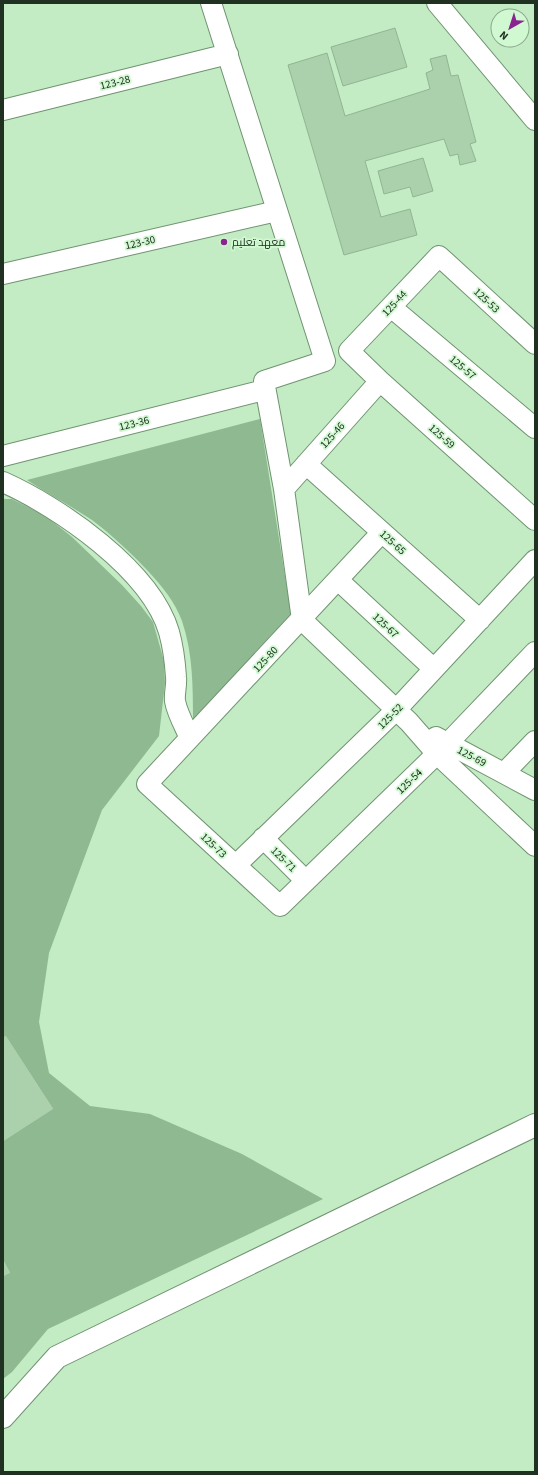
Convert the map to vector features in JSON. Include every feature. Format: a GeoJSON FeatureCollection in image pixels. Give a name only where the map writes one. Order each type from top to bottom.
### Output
{"type":"FeatureCollection","features":[{"type":"Feature","properties":{"kind":"street"},"geometry":{"type":"LineString","coordinates":[[211,3],[325,361],[264,381],[264,390],[284,489],[302,620]]}},
{"type":"Feature","properties":{"kind":"street"},"geometry":{"type":"LineString","coordinates":[[437,3],[535,120]]}},
{"type":"Feature","properties":{"kind":"street","name":"123-28"},"geometry":{"type":"LineString","coordinates":[[3,110],[228,54]]}},
{"type":"Feature","properties":{"kind":"street","name":"123-30"},"geometry":{"type":"LineString","coordinates":[[3,274],[277,210]]}},
{"type":"Feature","properties":{"kind":"street","name":"125-44"},"geometry":{"type":"LineString","coordinates":[[349,351],[439,256]]}},
{"type":"Feature","properties":{"kind":"street","name":"125-53"},"geometry":{"type":"LineString","coordinates":[[439,256],[535,344]]}},
{"type":"Feature","properties":{"kind":"street","name":"125-57"},"geometry":{"type":"LineString","coordinates":[[391,307],[535,428]]}},
{"type":"Feature","properties":{"kind":"street"},"geometry":{"type":"LineString","coordinates":[[320,346],[349,351]]}},
{"type":"Feature","properties":{"kind":"street","name":"125-59"},"geometry":{"type":"LineString","coordinates":[[349,351],[380,381],[535,520]]}},
{"type":"Feature","properties":{"kind":"street","name":"125-46"},"geometry":{"type":"LineString","coordinates":[[284,489],[380,381]]}},
{"type":"Feature","properties":{"kind":"street","name":"123-36"},"geometry":{"type":"LineString","coordinates":[[3,456],[264,390]]}},
{"type":"Feature","properties":{"kind":"street","name":"125-65"},"geometry":{"type":"LineString","coordinates":[[306,464],[480,620]]}},
{"type":"Feature","properties":{"kind":"street"},"geometry":{"type":"LineString","coordinates":[[3,482],[53,508],[74,522],[124,566],[153,599],[168,631],[176,678],[175,701],[190,738]]}},
{"type":"Feature","properties":{"kind":"street","name":"125-80"},"geometry":{"type":"LineString","coordinates":[[147,784],[302,620],[382,532]]}},
{"type":"Feature","properties":{"kind":"street","name":"125-52"},"geometry":{"type":"LineString","coordinates":[[236,865],[263,838],[403,716],[434,669],[535,560]]}},
{"type":"Feature","properties":{"kind":"street","name":"125-67"},"geometry":{"type":"LineString","coordinates":[[338,580],[434,669]]}},
{"type":"Feature","properties":{"kind":"street","name":"125-69"},"geometry":{"type":"LineString","coordinates":[[302,620],[403,716],[442,749],[504,773],[535,790]]}},
{"type":"Feature","properties":{"kind":"street","name":"125-54"},"geometry":{"type":"LineString","coordinates":[[280,906],[442,749],[535,652]]}},
{"type":"Feature","properties":{"kind":"street"},"geometry":{"type":"LineString","coordinates":[[504,773],[535,741]]}},
{"type":"Feature","properties":{"kind":"street"},"geometry":{"type":"LineString","coordinates":[[442,749],[535,846]]}},
{"type":"Feature","properties":{"kind":"street","name":"125-73"},"geometry":{"type":"LineString","coordinates":[[147,784],[280,906]]}},
{"type":"Feature","properties":{"kind":"street","name":"125-71"},"geometry":{"type":"LineString","coordinates":[[263,838],[306,881]]}},
{"type":"Feature","properties":{"kind":"street"},"geometry":{"type":"LineString","coordinates":[[3,1417],[57,1357],[535,1125]]}},
{"type":"Feature","properties":{"kind":"green space"},"geometry":{"type":"Polygon","coordinates":[[[260,419],[292,620],[193,721],[192,683],[186,633],[176,607],[168,594],[135,558],[92,520],[27,480],[260,419]]]}},
{"type":"Feature","properties":{"kind":"green space"},"geometry":{"type":"Polygon","coordinates":[[[3,499],[12,499],[47,517],[72,537],[122,585],[153,622],[164,661],[165,683],[159,736],[102,810],[49,953],[39,1022],[49,1073],[90,1106],[150,1114],[242,1154],[323,1199],[48,1329],[12,1372],[3,1379],[3,499]]]}},
{"type":"Feature","properties":{"kind":"building"},"geometry":{"type":"Polygon","coordinates":[[[395,28],[407,67],[343,86],[331,47],[395,28]]]}},
{"type":"Feature","properties":{"kind":"building"},"geometry":{"type":"Polygon","coordinates":[[[327,53],[345,116],[430,89],[426,73],[433,70],[430,59],[446,55],[451,76],[458,75],[476,142],[470,144],[476,161],[460,165],[458,154],[450,156],[444,139],[365,161],[381,217],[410,209],[417,235],[344,255],[288,65],[327,53]]]}},
{"type":"Feature","properties":{"kind":"building"},"geometry":{"type":"Polygon","coordinates":[[[423,158],[433,191],[413,197],[410,187],[384,194],[378,171],[423,158]]]}},
{"type":"Feature","properties":{"kind":"building"},"geometry":{"type":"Polygon","coordinates":[[[6,1035],[54,1109],[3,1142],[3,1037],[6,1035]]]}},
{"type":"Feature","properties":{"kind":"building"},"geometry":{"type":"Polygon","coordinates":[[[3,1258],[11,1273],[3,1277],[3,1258]]]}},
{"type":"Feature","properties":{"kind":"place","name":"معهد تعليم"},"geometry":{"type":"Point","coordinates":[224,242]}}]}
